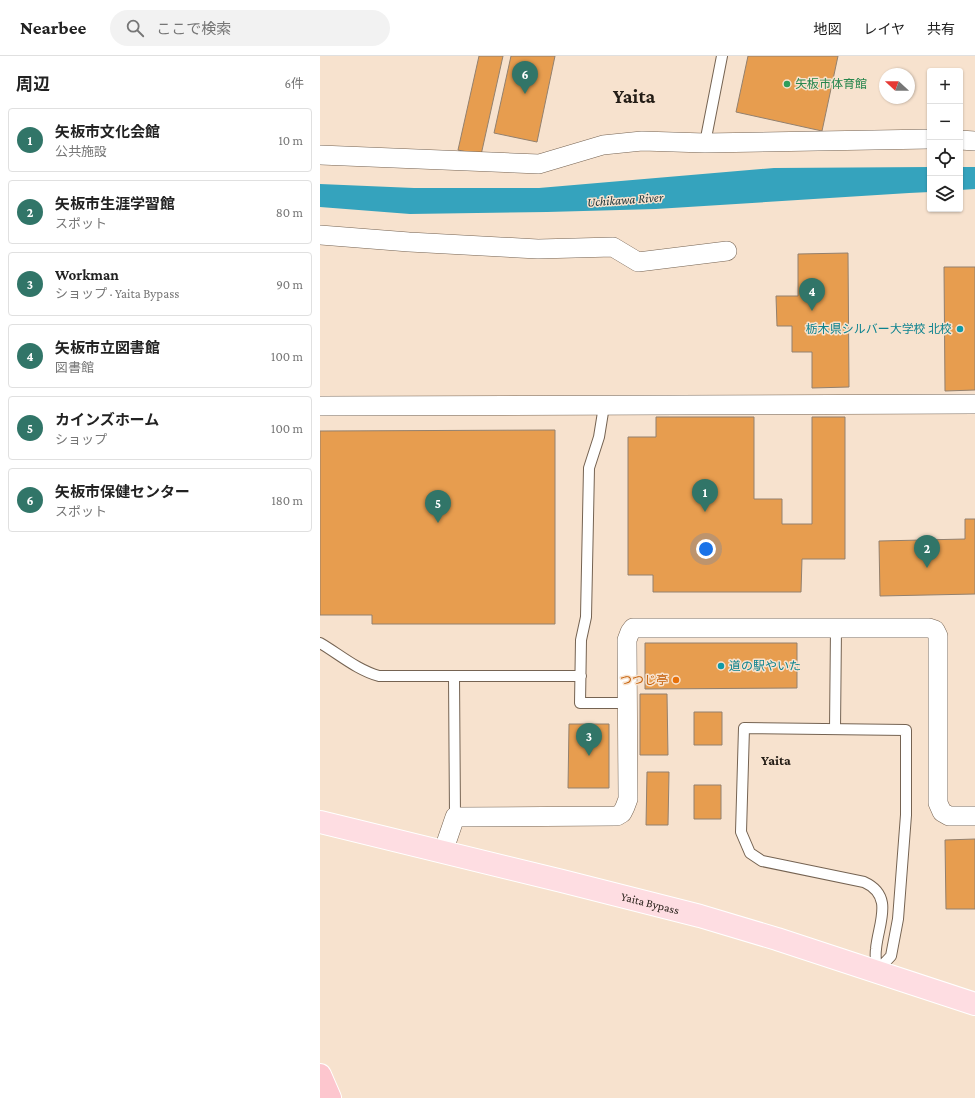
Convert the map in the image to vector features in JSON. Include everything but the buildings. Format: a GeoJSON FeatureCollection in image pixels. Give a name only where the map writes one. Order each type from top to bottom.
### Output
{"type":"FeatureCollection","features":[{"type":"Feature","properties":{"kind":"highway"},"geometry":{"type":"LineString","coordinates":[[320,1075],[330,1098]]}},
{"type":"Feature","properties":{"kind":"main road","name":"Yaita Bypass"},"geometry":{"type":"LineString","coordinates":[[320,822],[700,916],[877,971],[975,1004]]}},
{"type":"Feature","properties":{"kind":"street"},"geometry":{"type":"LineString","coordinates":[[320,155],[539,164],[602,145],[642,141],[705,143],[927,138]]}},
{"type":"Feature","properties":{"kind":"street"},"geometry":{"type":"LineString","coordinates":[[963,140],[975,141]]}},
{"type":"Feature","properties":{"kind":"street"},"geometry":{"type":"LineString","coordinates":[[320,235],[409,242],[538,249],[614,247],[638,262],[727,251]]}},
{"type":"Feature","properties":{"kind":"street"},"geometry":{"type":"LineString","coordinates":[[320,406],[975,404]]}},
{"type":"Feature","properties":{"kind":"street"},"geometry":{"type":"LineString","coordinates":[[443,852],[455,817],[616,816],[622,813],[628,799],[627,640],[633,628],[929,628],[934,630],[938,636],[938,803],[942,812],[949,816],[975,816]]}},
{"type":"Feature","properties":{"kind":"lane"},"geometry":{"type":"LineString","coordinates":[[705,143],[722,56]]}},
{"type":"Feature","properties":{"kind":"lane"},"geometry":{"type":"LineString","coordinates":[[604,406],[599,437],[589,468],[586,617],[581,640],[580,703],[627,703]]}},
{"type":"Feature","properties":{"kind":"lane"},"geometry":{"type":"LineString","coordinates":[[835,729],[836,628]]}},
{"type":"Feature","properties":{"kind":"lane"},"geometry":{"type":"LineString","coordinates":[[320,643],[370,673],[380,676],[581,676]]}},
{"type":"Feature","properties":{"kind":"lane"},"geometry":{"type":"LineString","coordinates":[[454,676],[455,817]]}},
{"type":"Feature","properties":{"kind":"lane"},"geometry":{"type":"LineString","coordinates":[[744,728],[906,730],[906,815],[898,919],[891,956],[877,971],[875,950],[883,916],[882,901],[878,892],[871,885],[864,882],[762,861],[750,853],[741,832],[744,728]]}},
{"type":"Feature","properties":{"kind":"water","name":"Uchikawa River"},"geometry":{"type":"Polygon","coordinates":[[[927,167],[927,192],[656,209],[547,212],[410,214],[320,207],[320,184],[414,188],[539,188],[774,168],[927,167]]]}},
{"type":"Feature","properties":{"kind":"water"},"geometry":{"type":"Polygon","coordinates":[[[963,167],[975,167],[975,189],[963,190],[963,167]]]}},
{"type":"Feature","properties":{"kind":"place","name":"矢板市体育館"},"geometry":{"type":"Point","coordinates":[787,84]}},
{"type":"Feature","properties":{"kind":"place","name":"矢板市保健センター"},"geometry":{"type":"Point","coordinates":[525,94]}},
{"type":"Feature","properties":{"kind":"place","name":"矢板市立図書館"},"geometry":{"type":"Point","coordinates":[812,311]}},
{"type":"Feature","properties":{"kind":"place","name":"栃木県シルバー大学校 北校"},"geometry":{"type":"Point","coordinates":[960,329]}},
{"type":"Feature","properties":{"kind":"place","name":"矢板市文化会館"},"geometry":{"type":"Point","coordinates":[705,512]}},
{"type":"Feature","properties":{"kind":"place","name":"カインズホーム"},"geometry":{"type":"Point","coordinates":[438,523]}},
{"type":"Feature","properties":{"kind":"place","name":"矢板市生涯学習館"},"geometry":{"type":"Point","coordinates":[927,568]}},
{"type":"Feature","properties":{"kind":"place","name":"道の駅やいた"},"geometry":{"type":"Point","coordinates":[721,666]}},
{"type":"Feature","properties":{"kind":"place","name":"つつじ亭"},"geometry":{"type":"Point","coordinates":[676,680]}},
{"type":"Feature","properties":{"kind":"place","name":"Workman"},"geometry":{"type":"Point","coordinates":[589,756]}},
{"type":"Feature","properties":{"kind":"district","name":"Yaita"},"geometry":{"type":"Point","coordinates":[634,96]}},
{"type":"Feature","properties":{"kind":"district","name":"Yaita"},"geometry":{"type":"Point","coordinates":[776,760]}}]}
